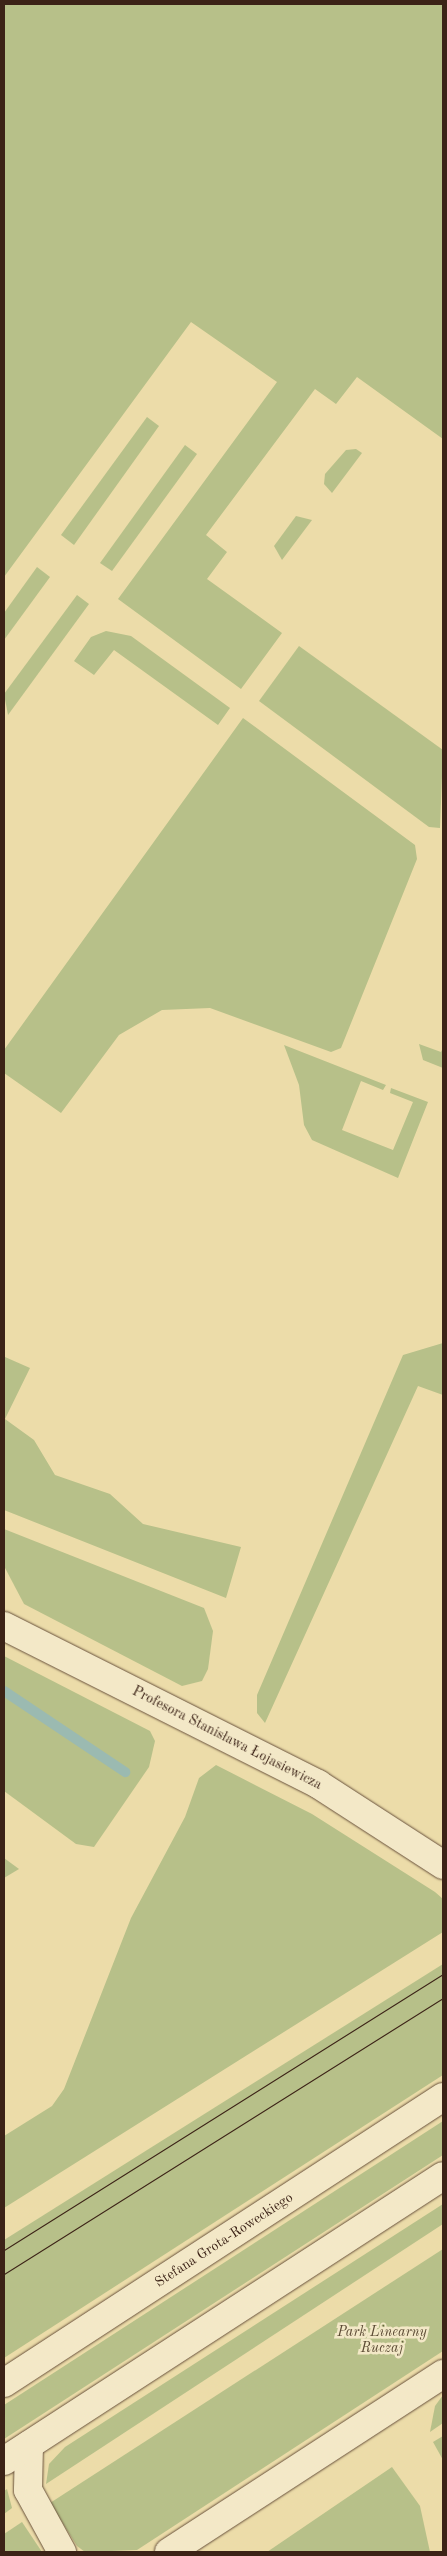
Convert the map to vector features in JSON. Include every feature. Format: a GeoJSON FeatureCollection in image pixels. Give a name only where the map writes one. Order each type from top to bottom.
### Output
{"type":"FeatureCollection","features":[{"type":"Feature","properties":{"kind":"main road","name":"Profesora Stanisława Łojasiewicza"},"geometry":{"type":"LineString","coordinates":[[4,1626],[318,1784],[443,1865]]}},
{"type":"Feature","properties":{"kind":"main road","name":"Stefana Grota-Roweckiego"},"geometry":{"type":"LineString","coordinates":[[4,2383],[443,2097]]}},
{"type":"Feature","properties":{"kind":"main road"},"geometry":{"type":"LineString","coordinates":[[4,2461],[443,2176]]}},
{"type":"Feature","properties":{"kind":"main road"},"geometry":{"type":"LineString","coordinates":[[169,2552],[443,2374]]}},
{"type":"Feature","properties":{"kind":"main road"},"geometry":{"type":"LineString","coordinates":[[29,2445],[28,2490],[62,2552]]}},
{"type":"Feature","properties":{"kind":"green space"},"geometry":{"type":"Polygon","coordinates":[[[4,4],[443,4],[443,439],[357,377],[336,404],[315,389],[206,535],[227,552],[207,579],[282,633],[241,689],[118,599],[277,382],[191,322],[4,577],[4,4]]]}},
{"type":"Feature","properties":{"kind":"green space"},"geometry":{"type":"Polygon","coordinates":[[[147,417],[159,426],[74,545],[61,535],[147,417]]]}},
{"type":"Feature","properties":{"kind":"green space"},"geometry":{"type":"Polygon","coordinates":[[[185,445],[197,454],[112,571],[100,563],[185,445]]]}},
{"type":"Feature","properties":{"kind":"green space"},"geometry":{"type":"Polygon","coordinates":[[[356,449],[362,453],[332,493],[324,484],[325,474],[346,450],[356,449]]]}},
{"type":"Feature","properties":{"kind":"green space"},"geometry":{"type":"Polygon","coordinates":[[[296,516],[312,520],[282,560],[274,546],[296,516]]]}},
{"type":"Feature","properties":{"kind":"green space"},"geometry":{"type":"Polygon","coordinates":[[[37,567],[50,577],[4,640],[4,613],[37,567]]]}},
{"type":"Feature","properties":{"kind":"green space"},"geometry":{"type":"Polygon","coordinates":[[[77,595],[89,604],[8,715],[4,694],[77,595]]]}},
{"type":"Feature","properties":{"kind":"green space"},"geometry":{"type":"Polygon","coordinates":[[[106,631],[131,636],[230,708],[218,725],[114,650],[94,675],[74,661],[91,637],[106,631]]]}},
{"type":"Feature","properties":{"kind":"green space"},"geometry":{"type":"Polygon","coordinates":[[[299,646],[443,750],[440,828],[429,827],[259,701],[299,646]]]}},
{"type":"Feature","properties":{"kind":"green space"},"geometry":{"type":"Polygon","coordinates":[[[243,718],[415,845],[417,859],[341,1048],[331,1052],[210,1008],[162,1010],[119,1035],[61,1113],[4,1073],[4,1050],[243,718]]]}},
{"type":"Feature","properties":{"kind":"green space"},"geometry":{"type":"Polygon","coordinates":[[[419,1044],[441,1052],[443,1048],[443,1068],[423,1060],[419,1044]]]}},
{"type":"Feature","properties":{"kind":"green space"},"geometry":{"type":"Polygon","coordinates":[[[284,1045],[386,1085],[383,1090],[361,1081],[342,1130],[393,1150],[413,1102],[390,1093],[391,1088],[428,1102],[398,1178],[312,1140],[304,1125],[299,1085],[284,1045]]]}},
{"type":"Feature","properties":{"kind":"green space"},"geometry":{"type":"Polygon","coordinates":[[[443,1343],[443,1395],[418,1386],[265,1723],[257,1713],[257,1695],[403,1355],[443,1343]]]}},
{"type":"Feature","properties":{"kind":"green space"},"geometry":{"type":"Polygon","coordinates":[[[5,1357],[30,1368],[5,1419],[34,1440],[55,1475],[110,1494],[143,1524],[241,1547],[226,1598],[4,1510],[5,1357]]]}},
{"type":"Feature","properties":{"kind":"green space"},"geometry":{"type":"Polygon","coordinates":[[[4,1529],[204,1608],[213,1631],[208,1669],[202,1681],[182,1686],[24,1604],[4,1566],[4,1529]]]}},
{"type":"Feature","properties":{"kind":"green space"},"geometry":{"type":"Polygon","coordinates":[[[4,1656],[150,1731],[155,1741],[149,1767],[94,1847],[76,1844],[4,1791],[4,1656]]]}},
{"type":"Feature","properties":{"kind":"green space"},"geometry":{"type":"Polygon","coordinates":[[[216,1765],[312,1814],[435,1892],[443,1899],[443,1932],[4,2208],[4,2136],[52,2106],[64,2089],[131,1918],[185,1817],[199,1778],[216,1765]]]}},
{"type":"Feature","properties":{"kind":"green space"},"geometry":{"type":"Polygon","coordinates":[[[4,1858],[19,1869],[4,1878],[4,1858]]]}},
{"type":"Feature","properties":{"kind":"green space"},"geometry":{"type":"Polygon","coordinates":[[[443,1964],[443,2075],[4,2358],[4,2240],[443,1964]]]}},
{"type":"Feature","properties":{"kind":"green space"},"geometry":{"type":"Polygon","coordinates":[[[443,2121],[443,2155],[4,2439],[4,2405],[443,2121]]]}},
{"type":"Feature","properties":{"kind":"green space"},"geometry":{"type":"Polygon","coordinates":[[[443,2204],[443,2224],[46,2484],[49,2464],[65,2447],[443,2204]]]}},
{"type":"Feature","properties":{"kind":"green space","name":"Park Linearny Ruczaj"},"geometry":{"type":"Polygon","coordinates":[[[443,2249],[443,2351],[137,2550],[85,2552],[77,2546],[50,2503],[443,2249]]]}},
{"type":"Feature","properties":{"kind":"green space"},"geometry":{"type":"Polygon","coordinates":[[[443,2395],[443,2423],[430,2432],[435,2406],[443,2395]]]}},
{"type":"Feature","properties":{"kind":"green space"},"geometry":{"type":"Polygon","coordinates":[[[443,2436],[443,2460],[433,2442],[443,2436]]]}},
{"type":"Feature","properties":{"kind":"green space"},"geometry":{"type":"Polygon","coordinates":[[[392,2467],[420,2506],[430,2552],[267,2552],[392,2467]]]}},
{"type":"Feature","properties":{"kind":"green space"},"geometry":{"type":"Polygon","coordinates":[[[7,2489],[12,2508],[4,2514],[4,2491],[7,2489]]]}},
{"type":"Feature","properties":{"kind":"green space"},"geometry":{"type":"Polygon","coordinates":[[[22,2522],[42,2552],[4,2552],[4,2534],[22,2522]]]}},
{"type":"Feature","properties":{"kind":"waterway"},"geometry":{"type":"LineString","coordinates":[[4,1691],[125,1772]]}},
{"type":"Feature","properties":{"kind":"tram line"},"geometry":{"type":"LineString","coordinates":[[4,2250],[443,1974]]}},
{"type":"Feature","properties":{"kind":"tram line"},"geometry":{"type":"LineString","coordinates":[[4,2274],[443,1998]]}}]}
